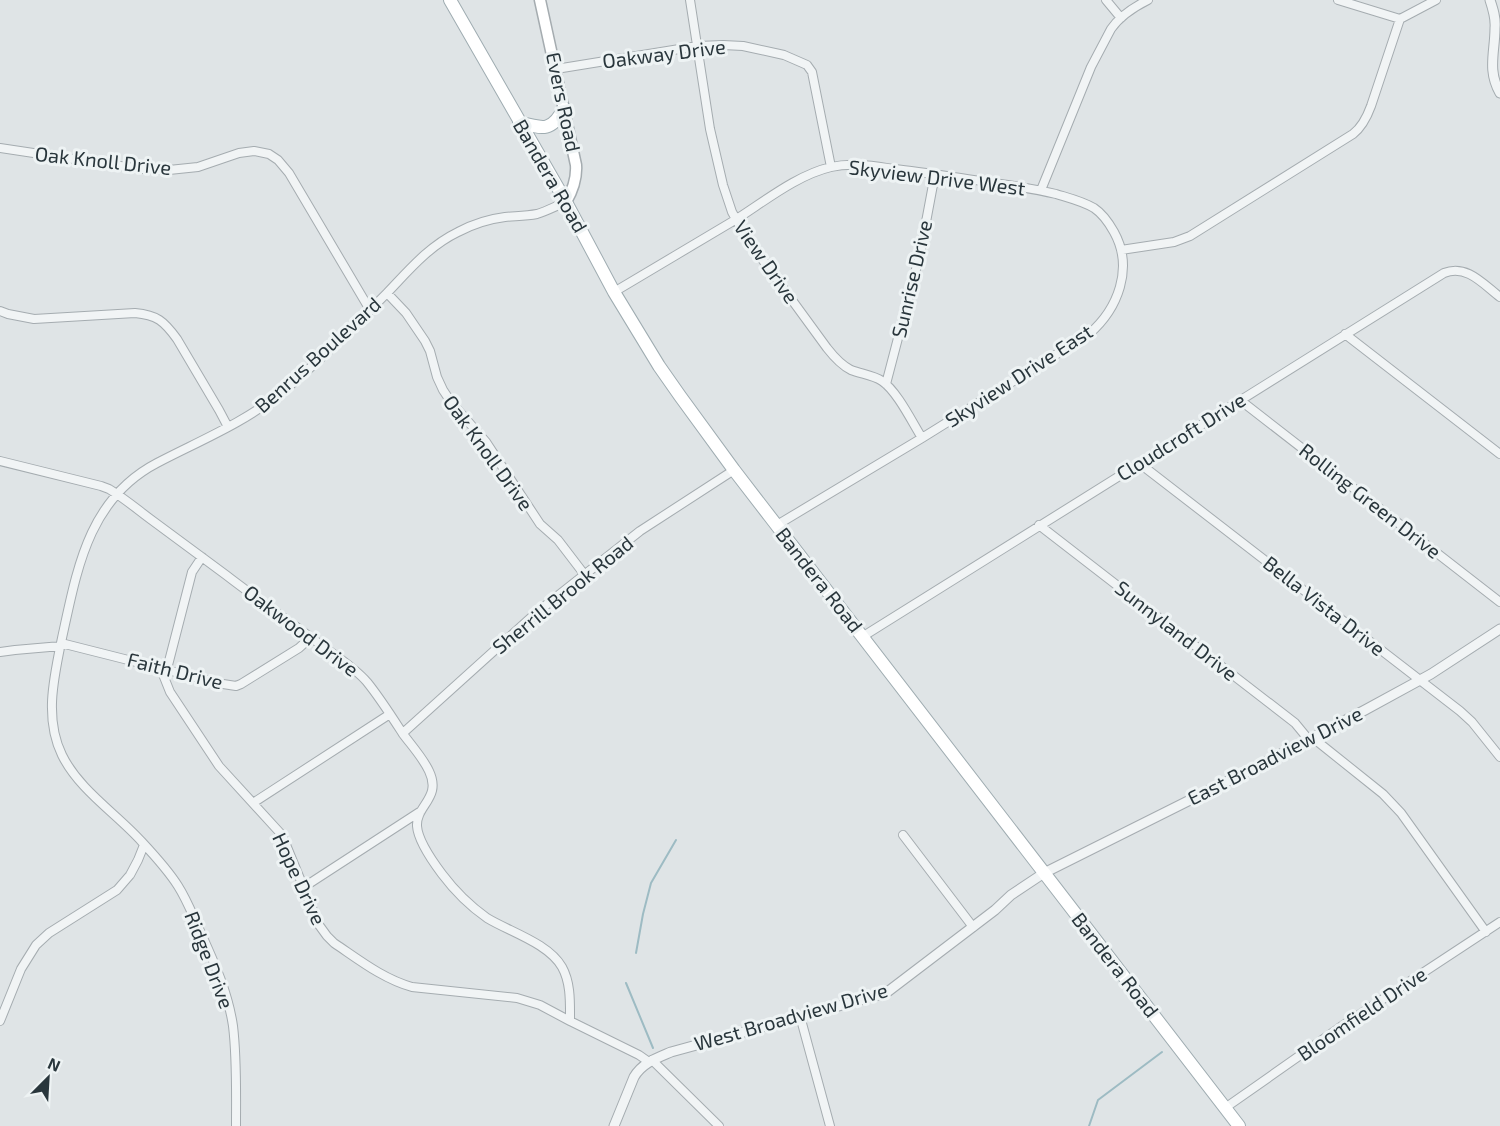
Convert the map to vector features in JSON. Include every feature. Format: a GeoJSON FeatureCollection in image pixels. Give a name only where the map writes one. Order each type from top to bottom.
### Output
{"type":"FeatureCollection","features":[{"type":"Feature","properties":{"kind":"main road","name":"Bandera Road"},"geometry":{"type":"LineString","coordinates":[[450,0],[566,202],[614,292],[664,373],[734,470],[1231,1119]]}},
{"type":"Feature","properties":{"kind":"main road","name":"Evers Road"},"geometry":{"type":"LineString","coordinates":[[540,0],[574,153],[576,175],[573,190],[566,202]]}},
{"type":"Feature","properties":{"kind":"main road"},"geometry":{"type":"LineString","coordinates":[[519,122],[535,126],[552,124],[559,118],[564,108]]}},
{"type":"Feature","properties":{"kind":"street","name":"View Drive"},"geometry":{"type":"LineString","coordinates":[[690,0],[710,129],[723,185],[735,220],[834,357],[851,370],[876,378],[885,384],[892,391],[922,438]]}},
{"type":"Feature","properties":{"kind":"street"},"geometry":{"type":"LineString","coordinates":[[1106,0],[1121,18]]}},
{"type":"Feature","properties":{"kind":"street"},"geometry":{"type":"LineString","coordinates":[[1041,190],[1091,67],[1111,29],[1136,6],[1148,0]]}},
{"type":"Feature","properties":{"kind":"street"},"geometry":{"type":"LineString","coordinates":[[1338,0],[1400,19]]}},
{"type":"Feature","properties":{"kind":"street"},"geometry":{"type":"LineString","coordinates":[[1121,250],[1174,242],[1190,236],[1353,134],[1366,119],[1400,19],[1436,0]]}},
{"type":"Feature","properties":{"kind":"street"},"geometry":{"type":"LineString","coordinates":[[1490,0],[1496,25],[1491,60],[1492,70],[1500,93]]}},
{"type":"Feature","properties":{"kind":"street","name":"Oakway Drive"},"geometry":{"type":"LineString","coordinates":[[556,69],[698,46],[743,46],[784,55],[807,65],[812,72],[831,167]]}},
{"type":"Feature","properties":{"kind":"street","name":"Oak Knoll Drive"},"geometry":{"type":"LineString","coordinates":[[0,148],[142,169],[169,170],[198,166],[239,153],[255,151],[270,154],[289,173],[370,310]]}},
{"type":"Feature","properties":{"kind":"street","name":"Skyview Drive West"},"geometry":{"type":"LineString","coordinates":[[614,292],[785,188],[831,167],[871,166],[1041,190]]}},
{"type":"Feature","properties":{"kind":"street","name":"Sunrise Drive"},"geometry":{"type":"LineString","coordinates":[[885,384],[920,254],[935,174]]}},
{"type":"Feature","properties":{"kind":"street","name":"Skyview Drive East"},"geometry":{"type":"LineString","coordinates":[[777,525],[1089,334],[1110,312],[1121,284],[1123,267],[1121,250],[1113,229],[1102,214],[1081,201],[1041,190]]}},
{"type":"Feature","properties":{"kind":"street","name":"Benrus Boulevard"},"geometry":{"type":"LineString","coordinates":[[144,845],[73,773],[58,746],[53,726],[52,706],[57,666],[75,578],[95,524],[106,506],[133,478],[154,464],[250,415],[282,392],[339,341],[431,249],[458,231],[489,220],[542,212],[566,202]]}},
{"type":"Feature","properties":{"kind":"street","name":"Cloudcroft Drive"},"geometry":{"type":"LineString","coordinates":[[862,637],[1444,273],[1459,270],[1472,275],[1500,297]]}},
{"type":"Feature","properties":{"kind":"street","name":"Oak Knoll Drive"},"geometry":{"type":"LineString","coordinates":[[387,293],[406,313],[425,341],[437,377],[451,402],[486,442],[540,524],[558,540],[584,574]]}},
{"type":"Feature","properties":{"kind":"street"},"geometry":{"type":"LineString","coordinates":[[0,311],[34,319],[135,314],[158,318],[177,339],[228,427]]}},
{"type":"Feature","properties":{"kind":"street"},"geometry":{"type":"LineString","coordinates":[[1345,334],[1500,454]]}},
{"type":"Feature","properties":{"kind":"street","name":"Rolling Green Drive"},"geometry":{"type":"LineString","coordinates":[[1240,400],[1500,602]]}},
{"type":"Feature","properties":{"kind":"street","name":"Oakwood Drive"},"geometry":{"type":"LineString","coordinates":[[0,461],[101,486],[117,494],[359,674],[390,714],[429,772],[433,786],[417,825],[431,858],[454,889],[471,905],[485,916],[538,945],[556,958],[563,969],[568,985],[570,1021]]}},
{"type":"Feature","properties":{"kind":"street","name":"Bella Vista Drive"},"geometry":{"type":"LineString","coordinates":[[1139,463],[1472,722],[1500,757]]}},
{"type":"Feature","properties":{"kind":"street","name":"Sherrill Brook Road"},"geometry":{"type":"LineString","coordinates":[[403,734],[536,613],[584,574],[640,531],[734,470]]}},
{"type":"Feature","properties":{"kind":"street","name":"Sunnyland Drive"},"geometry":{"type":"LineString","coordinates":[[1039,525],[1295,723],[1311,739],[1392,802],[1486,932]]}},
{"type":"Feature","properties":{"kind":"street"},"geometry":{"type":"LineString","coordinates":[[163,668],[192,572],[202,557]]}},
{"type":"Feature","properties":{"kind":"street","name":"East Broadview Drive"},"geometry":{"type":"LineString","coordinates":[[1044,873],[1311,739],[1420,681],[1500,629]]}},
{"type":"Feature","properties":{"kind":"street","name":"Faith Drive"},"geometry":{"type":"LineString","coordinates":[[0,652],[61,645],[236,686],[289,654],[311,637]]}},
{"type":"Feature","properties":{"kind":"street","name":"Hope Drive"},"geometry":{"type":"LineString","coordinates":[[163,668],[170,692],[219,766],[282,835],[319,924],[334,943],[389,979],[412,987],[517,998],[540,1005],[570,1021]]}},
{"type":"Feature","properties":{"kind":"street"},"geometry":{"type":"LineString","coordinates":[[253,803],[390,714]]}},
{"type":"Feature","properties":{"kind":"street"},"geometry":{"type":"LineString","coordinates":[[304,887],[421,811]]}},
{"type":"Feature","properties":{"kind":"street"},"geometry":{"type":"LineString","coordinates":[[903,835],[973,927]]}},
{"type":"Feature","properties":{"kind":"street"},"geometry":{"type":"LineString","coordinates":[[0,1021],[21,969],[36,945],[49,933],[117,890],[130,875],[144,845]]}},
{"type":"Feature","properties":{"kind":"street","name":"Ridge Drive"},"geometry":{"type":"LineString","coordinates":[[144,845],[178,886],[188,903],[228,997],[235,1043],[236,1126]]}},
{"type":"Feature","properties":{"kind":"street","name":"West Broadview Drive"},"geometry":{"type":"LineString","coordinates":[[651,1061],[671,1053],[886,993],[995,910],[1011,895],[1044,873]]}},
{"type":"Feature","properties":{"kind":"street","name":"Bloomfield Drive"},"geometry":{"type":"LineString","coordinates":[[1231,1119],[1339,1028],[1500,922]]}},
{"type":"Feature","properties":{"kind":"street"},"geometry":{"type":"LineString","coordinates":[[800,1016],[830,1126]]}},
{"type":"Feature","properties":{"kind":"street"},"geometry":{"type":"LineString","coordinates":[[570,1021],[651,1061],[719,1126]]}},
{"type":"Feature","properties":{"kind":"street"},"geometry":{"type":"LineString","coordinates":[[614,1126],[634,1077],[638,1070],[651,1061]]}},
{"type":"Feature","properties":{"kind":"waterway"},"geometry":{"type":"LineString","coordinates":[[636,953],[651,883],[676,840]]}},
{"type":"Feature","properties":{"kind":"waterway"},"geometry":{"type":"LineString","coordinates":[[626,983],[653,1048]]}},
{"type":"Feature","properties":{"kind":"waterway"},"geometry":{"type":"LineString","coordinates":[[1089,1126],[1098,1100],[1162,1052]]}}]}
